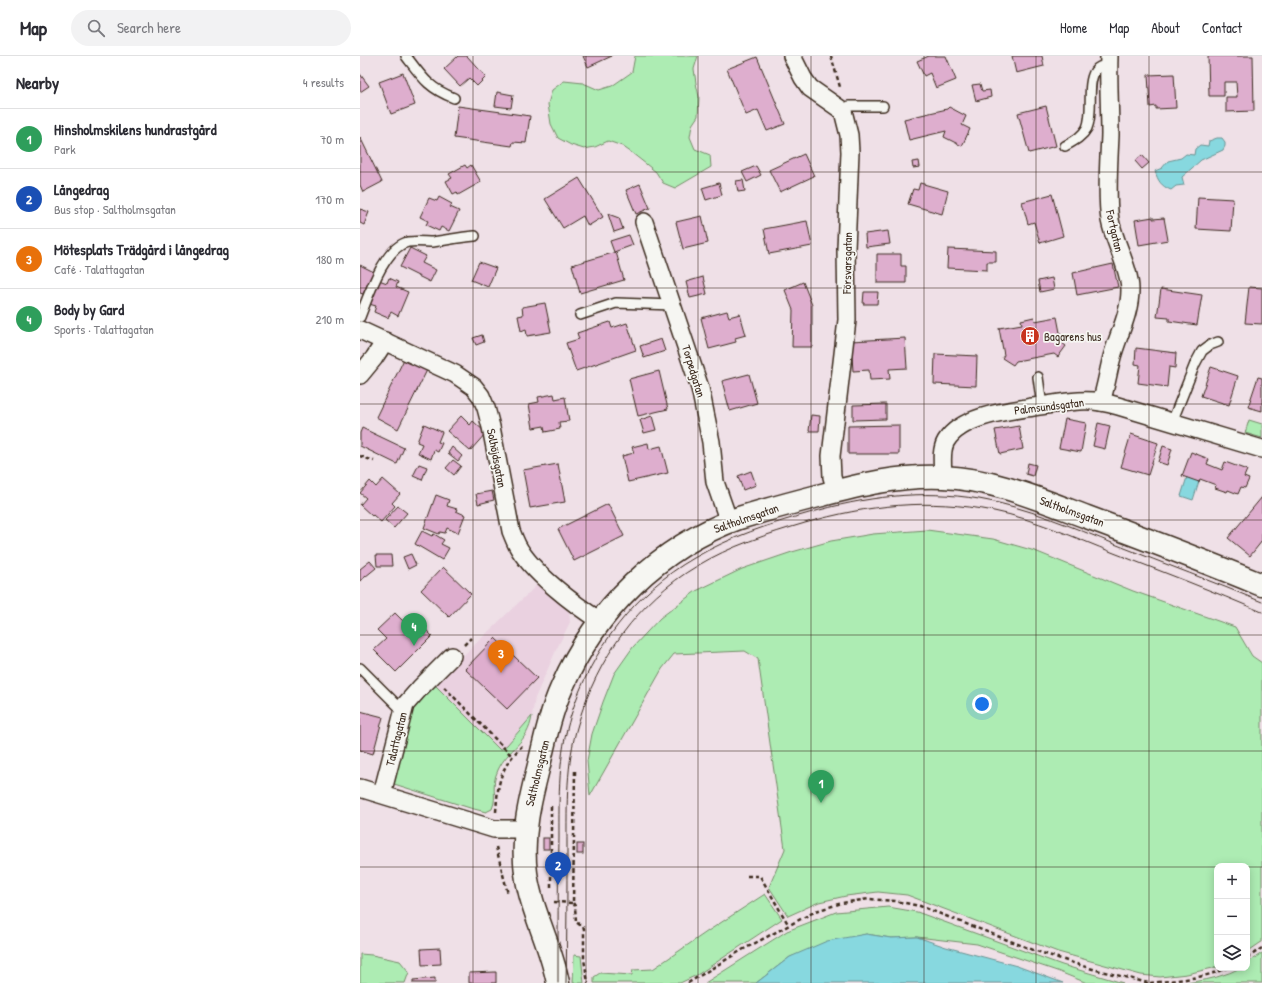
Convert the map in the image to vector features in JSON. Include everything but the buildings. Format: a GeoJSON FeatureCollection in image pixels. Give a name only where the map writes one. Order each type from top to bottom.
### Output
{"type":"FeatureCollection","features":[{"type":"Feature","properties":{"kind":"street"},"geometry":{"type":"LineString","coordinates":[[792,56],[810,88],[843,111]]}},
{"type":"Feature","properties":{"kind":"street","name":"Fortgatan"},"geometry":{"type":"LineString","coordinates":[[1101,402],[1107,383],[1112,358],[1129,305],[1130,289],[1110,221],[1110,118],[1108,61]]}},
{"type":"Feature","properties":{"kind":"street","name":"Försvarsgatan"},"geometry":{"type":"LineString","coordinates":[[836,491],[832,477],[831,456],[847,320],[846,249],[850,159],[849,135],[843,111]]}},
{"type":"Feature","properties":{"kind":"street","name":"Torpedgatan"},"geometry":{"type":"LineString","coordinates":[[644,222],[700,388],[712,442],[715,482],[729,522]]}},
{"type":"Feature","properties":{"kind":"street","name":"Solhöjdsgatan"},"geometry":{"type":"LineString","coordinates":[[360,330],[455,374],[474,387],[481,396],[486,408],[511,531],[517,546],[531,564],[557,589],[584,611],[600,621]]}},
{"type":"Feature","properties":{"kind":"street"},"geometry":{"type":"LineString","coordinates":[[360,375],[374,358],[385,341]]}},
{"type":"Feature","properties":{"kind":"street","name":"Palmsundsgatan"},"geometry":{"type":"LineString","coordinates":[[943,477],[943,453],[946,441],[953,433],[974,420],[995,413],[1079,401],[1101,402],[1262,449]]}},
{"type":"Feature","properties":{"kind":"street","name":"Saltholmsgatan"},"geometry":{"type":"LineString","coordinates":[[558,983],[553,960],[530,893],[526,873],[525,829],[530,801],[552,715],[561,688],[582,647],[600,621],[631,586],[666,557],[691,541],[729,522],[766,510],[836,491],[900,479],[943,477],[974,480],[1013,490],[1194,557],[1262,585]]}},
{"type":"Feature","properties":{"kind":"street","name":"Talattagatan"},"geometry":{"type":"LineString","coordinates":[[382,794],[403,711],[409,698],[452,656]]}},
{"type":"Feature","properties":{"kind":"street"},"geometry":{"type":"LineString","coordinates":[[360,788],[494,829],[525,829]]}},
{"type":"Feature","properties":{"kind":"lane"},"geometry":{"type":"LineString","coordinates":[[406,56],[425,81],[442,93],[454,98]]}},
{"type":"Feature","properties":{"kind":"lane"},"geometry":{"type":"LineString","coordinates":[[1066,146],[1080,138],[1087,127],[1090,116],[1092,79],[1095,71],[1108,61]]}},
{"type":"Feature","properties":{"kind":"lane"},"geometry":{"type":"LineString","coordinates":[[843,111],[849,106],[882,106]]}},
{"type":"Feature","properties":{"kind":"lane"},"geometry":{"type":"LineString","coordinates":[[360,317],[382,267],[388,257],[402,245],[408,242],[434,242],[475,236]]}},
{"type":"Feature","properties":{"kind":"lane"},"geometry":{"type":"LineString","coordinates":[[580,315],[616,303],[673,305]]}},
{"type":"Feature","properties":{"kind":"lane"},"geometry":{"type":"LineString","coordinates":[[1172,422],[1195,364],[1202,351],[1210,345],[1218,342]]}},
{"type":"Feature","properties":{"kind":"lane"},"geometry":{"type":"LineString","coordinates":[[1038,377],[1042,406]]}},
{"type":"Feature","properties":{"kind":"lane"},"geometry":{"type":"LineString","coordinates":[[360,668],[403,711]]}},
{"type":"Feature","properties":{"kind":"path"},"geometry":{"type":"LineString","coordinates":[[831,56],[843,97],[843,111]]}},
{"type":"Feature","properties":{"kind":"path"},"geometry":{"type":"LineString","coordinates":[[360,456],[374,461]]}},
{"type":"Feature","properties":{"kind":"path"},"geometry":{"type":"LineString","coordinates":[[433,675],[512,756]]}},
{"type":"Feature","properties":{"kind":"path"},"geometry":{"type":"LineString","coordinates":[[508,896],[495,843],[494,829],[496,804],[504,767],[512,756],[524,745]]}},
{"type":"Feature","properties":{"kind":"path"},"geometry":{"type":"LineString","coordinates":[[575,771],[572,890],[576,922],[584,928],[584,959],[588,983]]}},
{"type":"Feature","properties":{"kind":"path"},"geometry":{"type":"LineString","coordinates":[[551,803],[550,888],[554,890]]}},
{"type":"Feature","properties":{"kind":"path"},"geometry":{"type":"LineString","coordinates":[[747,876],[760,876],[788,924]]}},
{"type":"Feature","properties":{"kind":"path"},"geometry":{"type":"LineString","coordinates":[[688,983],[788,924],[816,911],[842,903],[869,899],[895,901],[920,906],[1029,948],[1082,966],[1149,983],[1185,979],[1221,971]]}},
{"type":"Feature","properties":{"kind":"path"},"geometry":{"type":"LineString","coordinates":[[550,902],[573,903]]}},
{"type":"Feature","properties":{"kind":"path"},"geometry":{"type":"LineString","coordinates":[[1250,956],[1262,948]]}},
{"type":"Feature","properties":{"kind":"shaded area"},"geometry":{"type":"Polygon","coordinates":[[[537,585],[569,612],[570,622],[535,698],[532,716],[500,751],[435,685],[442,676],[537,585]]]}},
{"type":"Feature","properties":{"kind":"green space"},"geometry":{"type":"Polygon","coordinates":[[[635,56],[698,56],[694,69],[699,97],[698,116],[692,125],[690,137],[695,149],[710,155],[711,167],[675,188],[663,183],[656,172],[622,146],[608,141],[595,147],[584,149],[571,145],[558,138],[551,124],[548,104],[552,90],[564,81],[583,83],[599,90],[612,86],[632,72],[635,56]]]}},
{"type":"Feature","properties":{"kind":"green space"},"geometry":{"type":"Polygon","coordinates":[[[1249,420],[1262,424],[1262,438],[1245,433],[1249,420]]]}},
{"type":"Feature","properties":{"kind":"green space"},"geometry":{"type":"Polygon","coordinates":[[[927,530],[993,539],[1035,551],[1133,591],[1235,627],[1252,656],[1262,663],[1262,942],[1250,950],[1250,863],[1214,863],[1214,968],[1187,974],[1160,977],[1141,975],[1058,952],[907,895],[878,892],[846,896],[819,902],[788,916],[769,887],[785,849],[758,659],[745,651],[674,654],[662,669],[590,796],[587,761],[592,734],[614,674],[633,647],[660,618],[696,591],[742,569],[792,552],[831,541],[873,534],[927,530]]]}},
{"type":"Feature","properties":{"kind":"green space"},"geometry":{"type":"Polygon","coordinates":[[[435,685],[500,750],[507,745],[532,716],[530,725],[522,740],[507,756],[498,770],[494,786],[494,804],[492,809],[486,812],[391,783],[406,727],[414,707],[435,685]]]}},
{"type":"Feature","properties":{"kind":"green space"},"geometry":{"type":"Polygon","coordinates":[[[765,894],[782,919],[697,975],[680,983],[594,983],[594,977],[600,973],[632,975],[633,970],[653,969],[765,894]]]}},
{"type":"Feature","properties":{"kind":"green space"},"geometry":{"type":"Polygon","coordinates":[[[888,907],[917,912],[1062,965],[1123,983],[1087,983],[1057,971],[977,944],[917,937],[891,938],[866,934],[790,957],[756,983],[705,983],[787,931],[836,912],[888,907]]]}},
{"type":"Feature","properties":{"kind":"green space"},"geometry":{"type":"Polygon","coordinates":[[[1262,953],[1262,983],[1186,983],[1211,979],[1234,971],[1250,971],[1250,961],[1262,953]]]}},
{"type":"Feature","properties":{"kind":"green space"},"geometry":{"type":"Polygon","coordinates":[[[360,954],[400,961],[409,972],[405,983],[360,983],[360,954]]]}},
{"type":"Feature","properties":{"kind":"green space"},"geometry":{"type":"Polygon","coordinates":[[[574,955],[581,956],[584,983],[573,983],[574,955]]]}},
{"type":"Feature","properties":{"kind":"water"},"geometry":{"type":"Polygon","coordinates":[[[1222,138],[1225,142],[1223,150],[1201,160],[1182,177],[1184,185],[1176,186],[1171,190],[1160,183],[1155,171],[1162,168],[1168,161],[1181,158],[1186,154],[1194,155],[1195,149],[1200,145],[1208,146],[1209,141],[1222,138]]]}},
{"type":"Feature","properties":{"kind":"water"},"geometry":{"type":"Polygon","coordinates":[[[1188,474],[1200,478],[1193,500],[1181,496],[1188,474]]]}},
{"type":"Feature","properties":{"kind":"water"},"geometry":{"type":"Polygon","coordinates":[[[866,934],[891,938],[917,937],[946,947],[1017,966],[1063,983],[756,983],[790,957],[827,941],[866,934]]]}},
{"type":"Feature","properties":{"kind":"tram line"},"geometry":{"type":"LineString","coordinates":[[558,983],[559,791],[561,760],[571,715],[590,668],[603,646],[634,605],[673,572],[708,550],[736,537],[830,507],[893,496],[958,496],[979,499],[1032,512],[1262,602]]}},
{"type":"Feature","properties":{"kind":"tram line"},"geometry":{"type":"LineString","coordinates":[[566,983],[567,815],[569,769],[574,739],[586,700],[608,655],[638,614],[656,596],[676,580],[697,566],[723,552],[750,541],[805,523],[852,512],[898,505],[922,504],[970,507],[1009,514],[1040,524],[1262,612]]}},
{"type":"Feature","properties":{"kind":"place","name":"Bagarens hus"},"geometry":{"type":"Point","coordinates":[1030,336]}},
{"type":"Feature","properties":{"kind":"place","name":"Body by Gard"},"geometry":{"type":"Point","coordinates":[414,646]}},
{"type":"Feature","properties":{"kind":"place","name":"Mötesplats Trädgård i långedrag"},"geometry":{"type":"Point","coordinates":[501,673]}},
{"type":"Feature","properties":{"kind":"place","name":"Hinsholmskilens hundrastgård"},"geometry":{"type":"Point","coordinates":[821,803]}},
{"type":"Feature","properties":{"kind":"place","name":"Långedrag"},"geometry":{"type":"Point","coordinates":[558,885]}}]}
